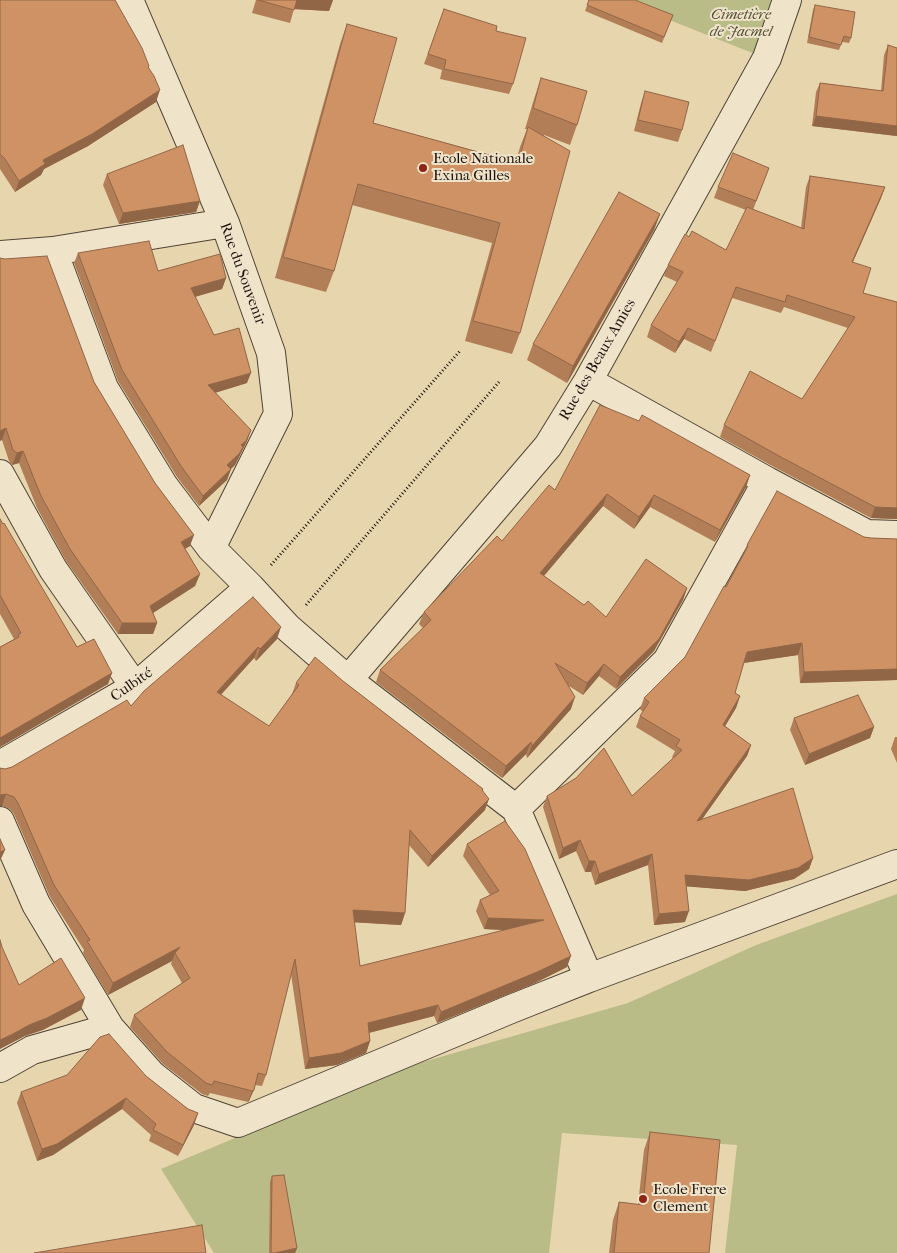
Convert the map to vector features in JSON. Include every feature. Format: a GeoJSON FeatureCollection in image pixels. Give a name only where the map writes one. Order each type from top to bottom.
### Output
{"type":"FeatureCollection","features":[{"type":"Feature","properties":{"kind":"street","name":"Rue du Souvenir"},"geometry":{"type":"LineString","coordinates":[[129,0],[224,223],[271,353],[278,414],[211,548]]}},
{"type":"Feature","properties":{"kind":"street","name":"Rue des Beaux Amies"},"geometry":{"type":"LineString","coordinates":[[348,680],[548,446],[588,381],[767,58],[787,0]]}},
{"type":"Feature","properties":{"kind":"street"},"geometry":{"type":"LineString","coordinates":[[0,255],[53,251],[224,223]]}},
{"type":"Feature","properties":{"kind":"street"},"geometry":{"type":"LineString","coordinates":[[53,251],[104,388],[164,486],[211,548],[287,627],[348,680],[516,809],[589,978]]}},
{"type":"Feature","properties":{"kind":"street"},"geometry":{"type":"LineString","coordinates":[[588,381],[767,481],[867,534],[897,535]]}},
{"type":"Feature","properties":{"kind":"street"},"geometry":{"type":"LineString","coordinates":[[0,474],[53,569],[135,687]]}},
{"type":"Feature","properties":{"kind":"street"},"geometry":{"type":"LineString","coordinates":[[516,809],[667,661],[767,481]]}},
{"type":"Feature","properties":{"kind":"street","name":"Culbité"},"geometry":{"type":"LineString","coordinates":[[0,764],[135,687],[250,588]]}},
{"type":"Feature","properties":{"kind":"street"},"geometry":{"type":"LineString","coordinates":[[0,821],[36,904],[110,1028],[152,1075],[194,1108],[238,1122],[589,978],[897,864]]}},
{"type":"Feature","properties":{"kind":"street"},"geometry":{"type":"LineString","coordinates":[[0,1068],[32,1050],[110,1028]]}},
{"type":"Feature","properties":{"kind":"path"},"geometry":{"type":"LineString","coordinates":[[250,588],[460,351]]}},
{"type":"Feature","properties":{"kind":"path"},"geometry":{"type":"LineString","coordinates":[[287,627],[499,382]]}},
{"type":"Feature","properties":{"kind":"green space","name":"Cimetière de Jacmel"},"geometry":{"type":"Polygon","coordinates":[[[619,0],[773,0],[755,54],[619,0]]]}},
{"type":"Feature","properties":{"kind":"green space"},"geometry":{"type":"Polygon","coordinates":[[[897,894],[897,1253],[725,1253],[737,1145],[562,1133],[549,1253],[214,1253],[161,1169],[402,1068],[628,1003],[756,945],[897,894]]]}},
{"type":"Feature","properties":{"kind":"building"},"geometry":{"type":"Polygon","coordinates":[[[0,0],[115,0],[142,48],[148,67],[160,90],[92,134],[43,160],[45,164],[19,181],[0,154],[0,0]]]}},
{"type":"Feature","properties":{"kind":"building"},"geometry":{"type":"Polygon","coordinates":[[[258,0],[297,0],[294,10],[258,0]]]}},
{"type":"Feature","properties":{"kind":"building"},"geometry":{"type":"Polygon","coordinates":[[[589,0],[635,0],[673,15],[664,37],[587,5],[589,0]]]}},
{"type":"Feature","properties":{"kind":"building"},"geometry":{"type":"Polygon","coordinates":[[[815,5],[855,12],[851,38],[844,36],[841,45],[809,37],[815,5]]]}},
{"type":"Feature","properties":{"kind":"building"},"geometry":{"type":"Polygon","coordinates":[[[444,9],[497,26],[496,31],[526,38],[513,84],[444,69],[446,60],[428,54],[444,9]]]}},
{"type":"Feature","properties":{"kind":"building"},"geometry":{"type":"Polygon","coordinates":[[[347,24],[397,38],[373,123],[518,163],[528,127],[570,151],[520,333],[473,321],[500,223],[358,184],[334,271],[283,257],[347,24]]]}},
{"type":"Feature","properties":{"kind":"building"},"geometry":{"type":"Polygon","coordinates":[[[888,45],[897,48],[897,126],[816,116],[820,83],[883,91],[888,45]]]}},
{"type":"Feature","properties":{"kind":"building"},"geometry":{"type":"Polygon","coordinates":[[[541,78],[587,91],[577,125],[533,108],[541,78]]]}},
{"type":"Feature","properties":{"kind":"building"},"geometry":{"type":"Polygon","coordinates":[[[645,91],[689,102],[682,130],[638,120],[645,91]]]}},
{"type":"Feature","properties":{"kind":"building"},"geometry":{"type":"Polygon","coordinates":[[[183,145],[200,201],[123,213],[107,174],[183,145]]]}},
{"type":"Feature","properties":{"kind":"building"},"geometry":{"type":"Polygon","coordinates":[[[733,153],[769,168],[756,201],[718,187],[733,153]]]}},
{"type":"Feature","properties":{"kind":"building"},"geometry":{"type":"Polygon","coordinates":[[[810,176],[885,187],[852,262],[871,268],[863,293],[897,302],[897,508],[875,507],[724,425],[750,371],[802,399],[855,317],[787,295],[785,302],[736,287],[715,341],[688,328],[679,342],[651,325],[683,272],[668,265],[685,234],[689,237],[692,231],[726,250],[747,207],[804,229],[810,176]]]}},
{"type":"Feature","properties":{"kind":"building"},"geometry":{"type":"Polygon","coordinates":[[[619,192],[660,214],[573,366],[533,344],[619,192]]]}},
{"type":"Feature","properties":{"kind":"building"},"geometry":{"type":"Polygon","coordinates":[[[149,241],[158,271],[220,254],[226,278],[191,288],[214,335],[239,328],[251,373],[208,385],[251,430],[246,441],[241,445],[243,447],[239,454],[227,465],[231,469],[203,496],[181,466],[122,370],[78,253],[149,241]]]}},
{"type":"Feature","properties":{"kind":"building"},"geometry":{"type":"Polygon","coordinates":[[[47,256],[94,382],[155,483],[194,535],[181,542],[200,574],[150,606],[157,623],[122,623],[70,549],[41,496],[23,451],[17,453],[13,450],[6,428],[0,431],[0,258],[47,256]]]}},
{"type":"Feature","properties":{"kind":"building"},"geometry":{"type":"Polygon","coordinates":[[[600,405],[639,421],[642,415],[750,475],[720,530],[654,495],[639,517],[607,494],[540,573],[584,605],[588,601],[606,617],[646,559],[687,588],[659,639],[620,677],[604,664],[587,683],[555,663],[575,697],[532,746],[531,742],[506,766],[380,670],[431,620],[424,612],[497,536],[502,541],[549,485],[555,490],[600,405]]]}},
{"type":"Feature","properties":{"kind":"building"},"geometry":{"type":"Polygon","coordinates":[[[777,491],[864,537],[897,539],[897,669],[804,672],[802,643],[747,652],[735,693],[740,696],[723,725],[751,745],[697,821],[793,788],[813,858],[798,868],[749,880],[685,875],[689,911],[659,914],[652,854],[599,874],[595,861],[589,861],[580,840],[563,848],[547,796],[576,778],[604,748],[632,796],[682,750],[676,746],[680,740],[640,716],[649,702],[644,698],[685,657],[724,586],[726,587],[777,491]]]}},
{"type":"Feature","properties":{"kind":"building"},"geometry":{"type":"Polygon","coordinates":[[[0,519],[77,647],[94,639],[112,673],[0,738],[0,647],[19,637],[18,635],[21,633],[0,595],[0,519]]]}},
{"type":"Feature","properties":{"kind":"building"},"geometry":{"type":"Polygon","coordinates":[[[253,597],[281,627],[260,649],[258,647],[217,692],[269,726],[299,685],[296,683],[315,657],[343,681],[483,789],[489,799],[432,856],[410,830],[405,913],[353,910],[360,966],[544,920],[488,918],[480,900],[499,891],[467,844],[505,821],[525,849],[571,956],[441,1012],[438,1005],[368,1023],[370,1041],[341,1053],[309,1058],[295,959],[266,1075],[258,1073],[254,1090],[252,1091],[214,1081],[212,1085],[206,1083],[167,1052],[134,1015],[190,978],[175,953],[180,947],[113,983],[87,941],[90,940],[54,885],[18,803],[14,797],[6,794],[0,795],[0,768],[12,767],[127,700],[131,706],[144,691],[253,597]]]}},
{"type":"Feature","properties":{"kind":"building"},"geometry":{"type":"Polygon","coordinates":[[[858,695],[874,727],[809,754],[794,718],[858,695]]]}},
{"type":"Feature","properties":{"kind":"building"},"geometry":{"type":"Polygon","coordinates":[[[0,839],[5,850],[0,852],[0,839]]]}},
{"type":"Feature","properties":{"kind":"building"},"geometry":{"type":"Polygon","coordinates":[[[0,940],[19,985],[61,958],[85,998],[0,1040],[0,940]]]}},
{"type":"Feature","properties":{"kind":"building"},"geometry":{"type":"Polygon","coordinates":[[[109,1034],[146,1076],[188,1109],[198,1113],[183,1145],[153,1130],[156,1124],[126,1098],[57,1144],[42,1149],[21,1092],[67,1075],[100,1037],[109,1034]]]}},
{"type":"Feature","properties":{"kind":"building"},"geometry":{"type":"Polygon","coordinates":[[[650,1132],[720,1140],[709,1253],[614,1253],[619,1202],[643,1205],[650,1132]]]}},
{"type":"Feature","properties":{"kind":"building"},"geometry":{"type":"Polygon","coordinates":[[[284,1175],[297,1248],[271,1253],[272,1176],[284,1175]]]}},
{"type":"Feature","properties":{"kind":"building"},"geometry":{"type":"Polygon","coordinates":[[[202,1225],[206,1253],[34,1253],[202,1225]]]}},
{"type":"Feature","properties":{"kind":"place","name":"Ecole Nationale Exina Gilles"},"geometry":{"type":"Point","coordinates":[423,168]}},
{"type":"Feature","properties":{"kind":"place","name":"Ecole Frere Clement"},"geometry":{"type":"Point","coordinates":[643,1199]}}]}
